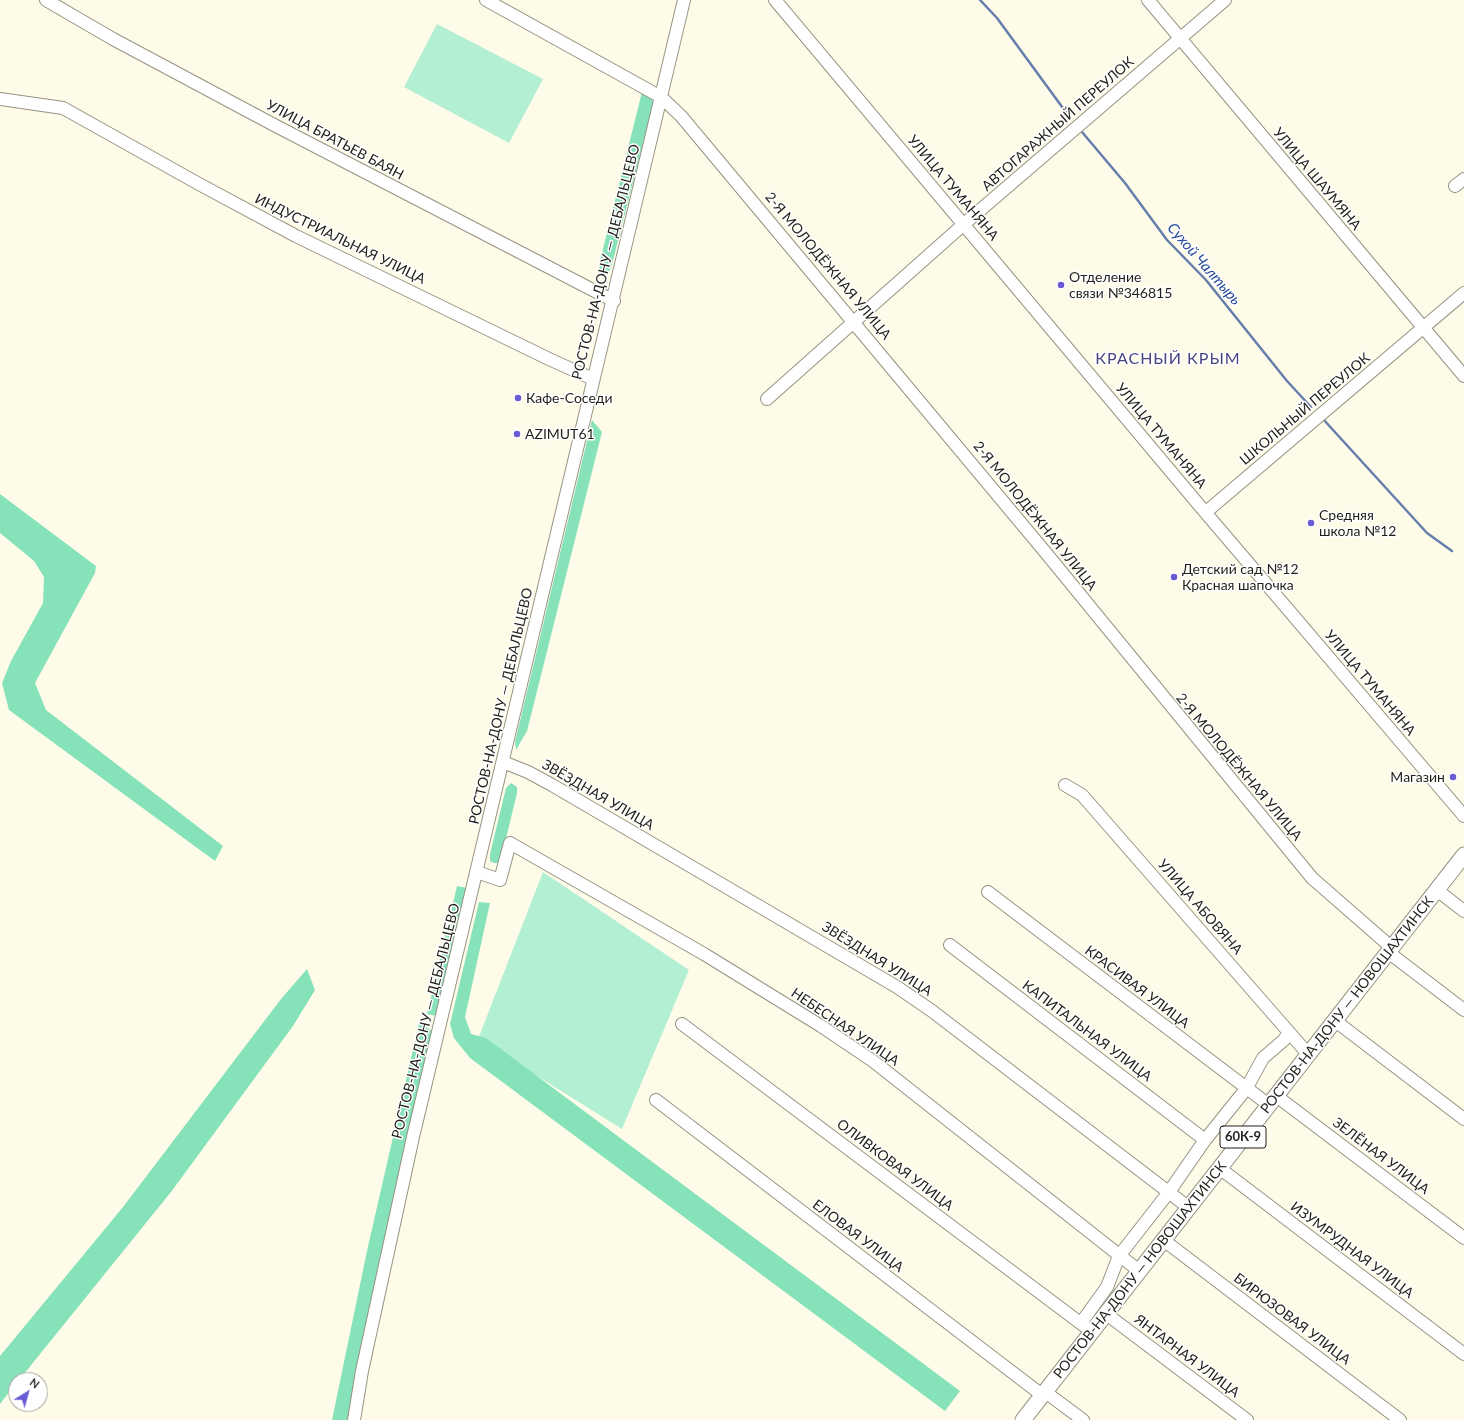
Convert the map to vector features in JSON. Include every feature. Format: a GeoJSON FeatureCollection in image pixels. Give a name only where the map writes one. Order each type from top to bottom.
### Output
{"type":"FeatureCollection","features":[{"type":"Feature","properties":{"kind":"main road","name":"РОСТОВ-НА-ДОНУ — НОВОШАХТИНСК"},"geometry":{"type":"LineString","coordinates":[[1028,1420],[1086,1327],[1138,1270],[1338,1023],[1464,855]]}},
{"type":"Feature","properties":{"kind":"main road","name":"РОСТОВ-НА-ДОНУ — НОВОШАХТИНСК"},"geometry":{"type":"LineString","coordinates":[[1023,1420],[1109,1316],[1222,1170],[1308,1054],[1392,951],[1442,894],[1464,865]]}},
{"type":"Feature","properties":{"kind":"street","name":"УЛИЦА БРАТЬЕВ БАЯН"},"geometry":{"type":"LineString","coordinates":[[46,0],[113,39],[269,123],[551,270],[614,301]]}},
{"type":"Feature","properties":{"kind":"street","name":"2-Я МОЛОДЁЖНАЯ УЛИЦА"},"geometry":{"type":"LineString","coordinates":[[486,0],[661,97],[681,116],[854,321],[1312,878],[1392,951],[1464,1010]]}},
{"type":"Feature","properties":{"kind":"street","name":"РОСТОВ-НА-ДОНУ — ДЕБАЛЬЦЕВО"},"geometry":{"type":"LineString","coordinates":[[354,1420],[362,1371],[413,1137],[504,762],[593,378],[614,301],[684,0]]}},
{"type":"Feature","properties":{"kind":"street","name":"УЛИЦА ТУМАНЯНА"},"geometry":{"type":"LineString","coordinates":[[775,0],[1464,816]]}},
{"type":"Feature","properties":{"kind":"street","name":"УЛИЦА ШАУМЯНА"},"geometry":{"type":"LineString","coordinates":[[1148,0],[1464,376]]}},
{"type":"Feature","properties":{"kind":"street","name":"АВТОГАРАЖНЫЙ ПЕРЕУЛОК"},"geometry":{"type":"LineString","coordinates":[[767,399],[964,224],[1225,0]]}},
{"type":"Feature","properties":{"kind":"street","name":"ИНДУСТРИАЛЬНАЯ УЛИЦА"},"geometry":{"type":"LineString","coordinates":[[0,99],[57,106],[296,236],[549,359],[593,378]]}},
{"type":"Feature","properties":{"kind":"street","name":"ШКОЛЬНЫЙ ПЕРЕУЛОК"},"geometry":{"type":"LineString","coordinates":[[1206,512],[1423,329],[1464,292]]}},
{"type":"Feature","properties":{"kind":"street","name":"ЗВЁЗДНАЯ УЛИЦА"},"geometry":{"type":"LineString","coordinates":[[504,762],[528,772],[897,987],[932,1011],[1188,1207]]}},
{"type":"Feature","properties":{"kind":"street","name":"УЛИЦА АБОВЯНА"},"geometry":{"type":"LineString","coordinates":[[1065,784],[1082,795],[1308,1054]]}},
{"type":"Feature","properties":{"kind":"street","name":"НЕБЕСНАЯ УЛИЦА"},"geometry":{"type":"LineString","coordinates":[[477,872],[500,880],[510,843],[704,954],[821,1026],[873,1061],[1138,1270]]}},
{"type":"Feature","properties":{"kind":"street","name":"КРАСИВАЯ УЛИЦА"},"geometry":{"type":"LineString","coordinates":[[988,892],[1246,1089],[1274,1101]]}},
{"type":"Feature","properties":{"kind":"street"},"geometry":{"type":"LineString","coordinates":[[1442,894],[1464,911]]}},
{"type":"Feature","properties":{"kind":"street","name":"КАПИТАЛЬНАЯ УЛИЦА"},"geometry":{"type":"LineString","coordinates":[[950,945],[1205,1140]]}},
{"type":"Feature","properties":{"kind":"street"},"geometry":{"type":"LineString","coordinates":[[1338,1023],[1464,1119]]}},
{"type":"Feature","properties":{"kind":"street","name":"ОЛИВКОВАЯ УЛИЦА"},"geometry":{"type":"LineString","coordinates":[[682,1024],[1086,1327]]}},
{"type":"Feature","properties":{"kind":"street"},"geometry":{"type":"LineString","coordinates":[[1086,1327],[1107,1287],[1119,1256],[1169,1192],[1205,1140],[1246,1089],[1263,1058],[1276,1047],[1289,1032]]}},
{"type":"Feature","properties":{"kind":"street","name":"ЕЛОВАЯ УЛИЦА"},"geometry":{"type":"LineString","coordinates":[[656,1100],[1045,1394],[1083,1420]]}},
{"type":"Feature","properties":{"kind":"street","name":"ЗЕЛЁНАЯ УЛИЦА"},"geometry":{"type":"LineString","coordinates":[[1274,1101],[1464,1238]]}},
{"type":"Feature","properties":{"kind":"street","name":"ИЗУМРУДНАЯ УЛИЦА"},"geometry":{"type":"LineString","coordinates":[[1222,1170],[1464,1354]]}},
{"type":"Feature","properties":{"kind":"street","name":"БИРЮЗОВАЯ УЛИЦА"},"geometry":{"type":"LineString","coordinates":[[1166,1242],[1400,1420]]}},
{"type":"Feature","properties":{"kind":"street","name":"ЯНТАРНАЯ УЛИЦА"},"geometry":{"type":"LineString","coordinates":[[1109,1316],[1247,1420]]}},
{"type":"Feature","properties":{"kind":"green space"},"geometry":{"type":"Polygon","coordinates":[[[437,24],[543,79],[509,143],[404,87],[437,24]]]}},
{"type":"Feature","properties":{"kind":"green space"},"geometry":{"type":"Polygon","coordinates":[[[642,92],[652,97],[653,104],[611,268],[608,273],[604,273],[600,270],[599,265],[642,92]]]}},
{"type":"Feature","properties":{"kind":"green space"},"geometry":{"type":"Polygon","coordinates":[[[592,420],[602,432],[527,731],[516,750],[515,742],[592,420]]]}},
{"type":"Feature","properties":{"kind":"green space"},"geometry":{"type":"Polygon","coordinates":[[[0,494],[96,566],[95,573],[35,683],[46,710],[223,846],[215,861],[9,710],[2,683],[11,661],[43,603],[44,577],[34,561],[0,533],[0,494]]]}},
{"type":"Feature","properties":{"kind":"green space"},"geometry":{"type":"Polygon","coordinates":[[[511,783],[517,787],[517,793],[501,859],[498,863],[494,863],[490,861],[490,854],[506,788],[511,783]]]}},
{"type":"Feature","properties":{"kind":"green space"},"geometry":{"type":"Polygon","coordinates":[[[543,872],[689,970],[622,1129],[478,1039],[543,872]]]}},
{"type":"Feature","properties":{"kind":"green space"},"geometry":{"type":"Polygon","coordinates":[[[457,886],[467,888],[437,1016],[427,1014],[457,886]]]}},
{"type":"Feature","properties":{"kind":"green space"},"geometry":{"type":"Polygon","coordinates":[[[479,902],[490,903],[465,1017],[471,1034],[486,1038],[960,1391],[945,1411],[470,1058],[454,1038],[450,1024],[479,902]]]}},
{"type":"Feature","properties":{"kind":"green space"},"geometry":{"type":"Polygon","coordinates":[[[307,969],[315,990],[293,1026],[171,1192],[25,1372],[8,1372],[8,1394],[0,1404],[0,1356],[123,1207],[281,999],[307,969]]]}},
{"type":"Feature","properties":{"kind":"green space"},"geometry":{"type":"Polygon","coordinates":[[[419,1023],[434,1032],[382,1255],[348,1420],[332,1420],[367,1251],[419,1023]]]}},
{"type":"Feature","properties":{"kind":"waterway","name":"Сухой Чалтырь"},"geometry":{"type":"LineString","coordinates":[[980,0],[997,18],[1068,115]]}},
{"type":"Feature","properties":{"kind":"waterway","name":"Сухой Чалтырь"},"geometry":{"type":"LineString","coordinates":[[1082,132],[1125,183],[1167,240],[1206,280],[1287,381],[1311,407]]}},
{"type":"Feature","properties":{"kind":"waterway","name":"Сухой Чалтырь"},"geometry":{"type":"LineString","coordinates":[[1323,419],[1427,533],[1452,551]]}},
{"type":"Feature","properties":{"kind":"place","name":"Отделение связи №346815"},"geometry":{"type":"Point","coordinates":[1061,285]}},
{"type":"Feature","properties":{"kind":"place","name":"Кафе-Соседи"},"geometry":{"type":"Point","coordinates":[518,398]}},
{"type":"Feature","properties":{"kind":"place","name":"AZIMUT61"},"geometry":{"type":"Point","coordinates":[517,434]}},
{"type":"Feature","properties":{"kind":"place","name":"Средняя школа №12"},"geometry":{"type":"Point","coordinates":[1311,523]}},
{"type":"Feature","properties":{"kind":"place","name":"Детский сад №12 Красная шапочка"},"geometry":{"type":"Point","coordinates":[1174,577]}},
{"type":"Feature","properties":{"kind":"place","name":"Магазин"},"geometry":{"type":"Point","coordinates":[1453,777]}},
{"type":"Feature","properties":{"kind":"district","name":"КРАСНЫЙ КРЫМ"},"geometry":{"type":"Point","coordinates":[1168,359]}}]}
